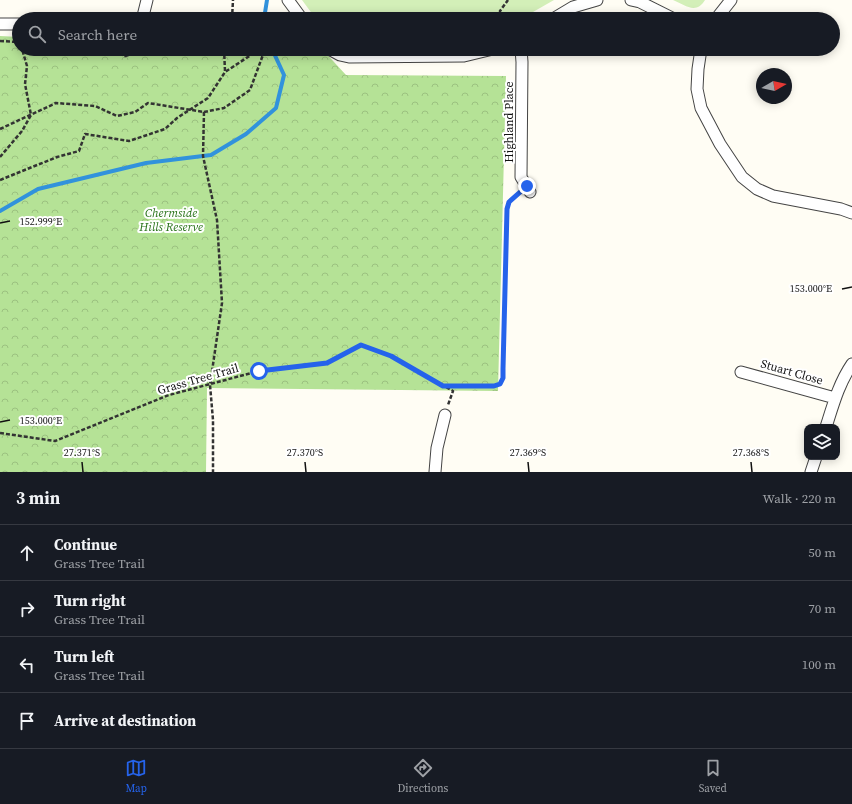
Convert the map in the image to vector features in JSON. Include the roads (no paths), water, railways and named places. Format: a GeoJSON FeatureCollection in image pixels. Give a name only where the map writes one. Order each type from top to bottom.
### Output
{"type":"FeatureCollection","features":[{"type":"Feature","properties":{"kind":"street"},"geometry":{"type":"LineString","coordinates":[[144,12],[147,0]]}},
{"type":"Feature","properties":{"kind":"street"},"geometry":{"type":"LineString","coordinates":[[288,0],[297,12]]}},
{"type":"Feature","properties":{"kind":"street"},"geometry":{"type":"LineString","coordinates":[[565,12],[573,7],[597,0]]}},
{"type":"Feature","properties":{"kind":"street"},"geometry":{"type":"LineString","coordinates":[[631,0],[640,2],[660,12]]}},
{"type":"Feature","properties":{"kind":"street"},"geometry":{"type":"LineString","coordinates":[[721,12],[730,0]]}},
{"type":"Feature","properties":{"kind":"street"},"geometry":{"type":"LineString","coordinates":[[0,24],[12,24]]}},
{"type":"Feature","properties":{"kind":"street"},"geometry":{"type":"LineString","coordinates":[[348,56],[464,56]]}},
{"type":"Feature","properties":{"kind":"street","name":"Highland Place"},"geometry":{"type":"LineString","coordinates":[[522,56],[522,177],[528,189]]}},
{"type":"Feature","properties":{"kind":"street"},"geometry":{"type":"LineString","coordinates":[[701,56],[697,89],[701,108],[720,144],[742,177],[757,189],[774,196],[841,209],[852,213]]}},
{"type":"Feature","properties":{"kind":"street"},"geometry":{"type":"LineString","coordinates":[[827,424],[835,398],[847,371],[852,364]]}},
{"type":"Feature","properties":{"kind":"street","name":"Stuart Close"},"geometry":{"type":"LineString","coordinates":[[741,372],[835,398]]}},
{"type":"Feature","properties":{"kind":"street"},"geometry":{"type":"LineString","coordinates":[[435,472],[437,448],[445,414]]}},
{"type":"Feature","properties":{"kind":"street"},"geometry":{"type":"LineString","coordinates":[[811,472],[815,460]]}},
{"type":"Feature","properties":{"kind":"waterway"},"geometry":{"type":"LineString","coordinates":[[265,12],[267,0]]}},
{"type":"Feature","properties":{"kind":"waterway"},"geometry":{"type":"LineString","coordinates":[[0,211],[38,189],[146,163],[211,155],[246,134],[276,108],[284,75],[275,56]]}},
{"type":"Feature","properties":{"kind":"park label","name":"Chermside Hills Reserve"},"geometry":{"type":"Point","coordinates":[171,220]}}]}
